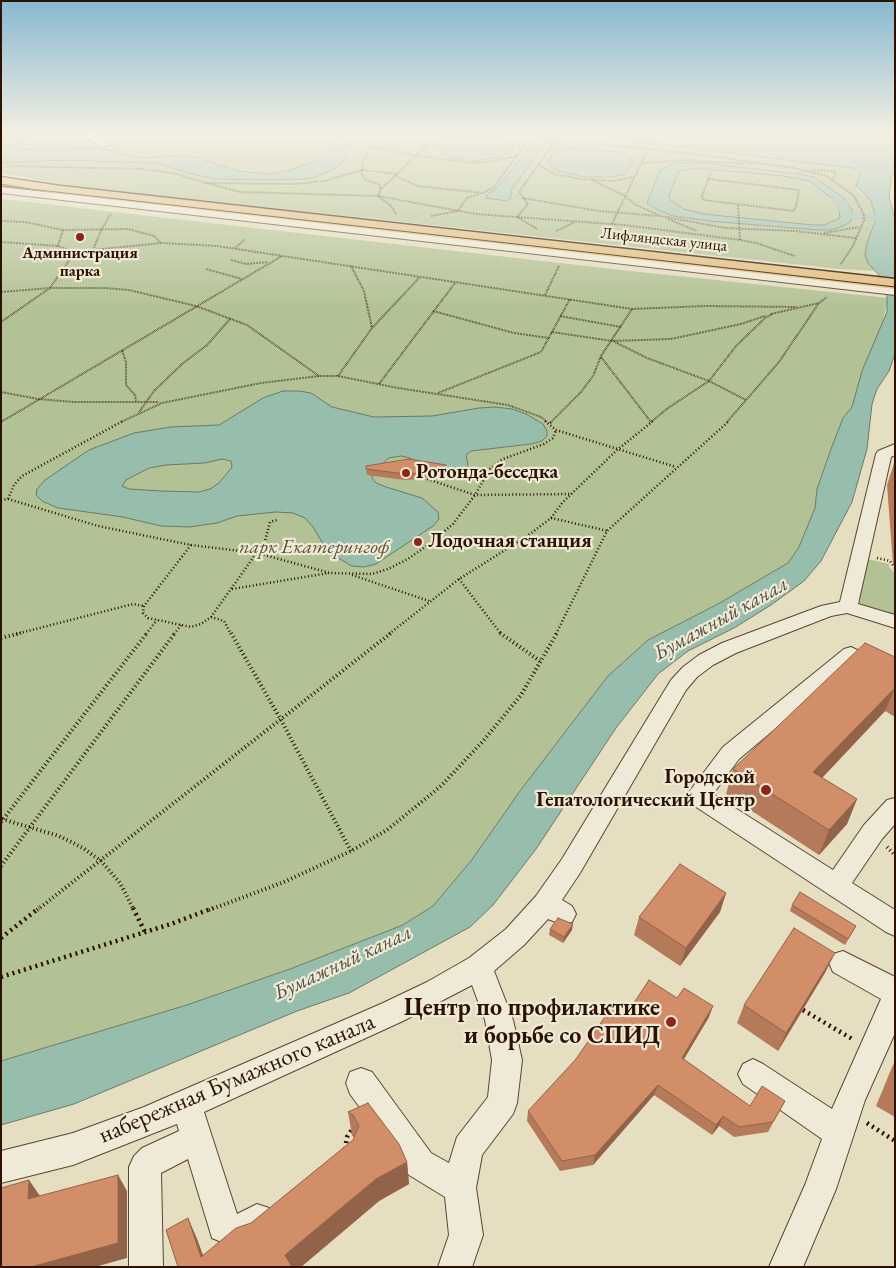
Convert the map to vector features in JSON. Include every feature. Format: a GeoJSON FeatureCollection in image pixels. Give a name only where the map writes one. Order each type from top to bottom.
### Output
{"type":"FeatureCollection","features":[{"type":"Feature","properties":{"kind":"main road","name":"Лифляндская улица"},"geometry":{"type":"LineString","coordinates":[[73,192],[876,285]]}},
{"type":"Feature","properties":{"kind":"main road"},"geometry":{"type":"LineString","coordinates":[[876,285],[895,284]]}},
{"type":"Feature","properties":{"kind":"street","name":"Лифляндская улица"},"geometry":{"type":"LineString","coordinates":[[21,192],[876,285]]}},
{"type":"Feature","properties":{"kind":"street"},"geometry":{"type":"LineString","coordinates":[[876,285],[895,291]]}},
{"type":"Feature","properties":{"kind":"street"},"geometry":{"type":"LineString","coordinates":[[848,607],[884,454],[895,449]]}},
{"type":"Feature","properties":{"kind":"street","name":"набережная Бумажного канала"},"geometry":{"type":"LineString","coordinates":[[1,1167],[72,1148],[148,1121],[428,995],[480,966],[515,937],[554,909],[571,866],[678,685],[690,672],[706,660],[729,648],[815,614],[848,607],[895,622]]}},
{"type":"Feature","properties":{"kind":"street"},"geometry":{"type":"LineString","coordinates":[[895,678],[851,654],[731,753],[698,796],[895,924]]}},
{"type":"Feature","properties":{"kind":"street"},"geometry":{"type":"LineString","coordinates":[[836,886],[873,832],[895,808]]}},
{"type":"Feature","properties":{"kind":"street"},"geometry":{"type":"LineString","coordinates":[[842,963],[895,992]]}},
{"type":"Feature","properties":{"kind":"street"},"geometry":{"type":"LineString","coordinates":[[455,1267],[466,1235],[460,1188],[468,1148],[502,1103],[507,1060],[499,1020],[480,966]]}},
{"type":"Feature","properties":{"kind":"street"},"geometry":{"type":"LineString","coordinates":[[786,1267],[820,1189],[843,1122],[872,1050],[895,1000]]}},
{"type":"Feature","properties":{"kind":"street"},"geometry":{"type":"LineString","coordinates":[[753,1074],[843,1122]]}},
{"type":"Feature","properties":{"kind":"street"},"geometry":{"type":"LineString","coordinates":[[361,1083],[420,1164],[460,1188]]}},
{"type":"Feature","properties":{"kind":"street"},"geometry":{"type":"LineString","coordinates":[[186,1104],[224,1226],[234,1231],[245,1230],[276,1205]]}},
{"type":"Feature","properties":{"kind":"street"},"geometry":{"type":"LineString","coordinates":[[146,1267],[145,1167],[153,1159],[197,1138]]}},
{"type":"Feature","properties":{"kind":"path"},"geometry":{"type":"LineString","coordinates":[[242,192],[378,196],[496,217],[578,221],[703,234],[756,243],[800,258]]}},
{"type":"Feature","properties":{"kind":"path"},"geometry":{"type":"LineString","coordinates":[[378,196],[380,192]]}},
{"type":"Feature","properties":{"kind":"path"},"geometry":{"type":"LineString","coordinates":[[475,192],[483,193]]}},
{"type":"Feature","properties":{"kind":"path"},"geometry":{"type":"LineString","coordinates":[[517,217],[528,204],[519,192]]}},
{"type":"Feature","properties":{"kind":"path"},"geometry":{"type":"LineString","coordinates":[[618,192],[626,196],[636,205],[703,234]]}},
{"type":"Feature","properties":{"kind":"path"},"geometry":{"type":"LineString","coordinates":[[612,224],[628,192]]}},
{"type":"Feature","properties":{"kind":"path"},"geometry":{"type":"LineString","coordinates":[[705,192],[703,200],[738,206],[794,211],[798,192]]}},
{"type":"Feature","properties":{"kind":"path"},"geometry":{"type":"LineString","coordinates":[[840,268],[864,220],[864,216],[854,196],[849,192]]}},
{"type":"Feature","properties":{"kind":"path"},"geometry":{"type":"LineString","coordinates":[[458,211],[467,198],[483,193]]}},
{"type":"Feature","properties":{"kind":"path"},"geometry":{"type":"LineString","coordinates":[[378,196],[391,206],[398,218]]}},
{"type":"Feature","properties":{"kind":"path"},"geometry":{"type":"LineString","coordinates":[[522,198],[578,208],[661,216],[739,229],[795,231],[856,238]]}},
{"type":"Feature","properties":{"kind":"path"},"geometry":{"type":"LineString","coordinates":[[738,206],[740,240]]}},
{"type":"Feature","properties":{"kind":"path"},"geometry":{"type":"LineString","coordinates":[[93,250],[102,228],[113,211]]}},
{"type":"Feature","properties":{"kind":"path"},"geometry":{"type":"LineString","coordinates":[[1,221],[19,221],[64,230],[102,228],[138,231],[154,236],[162,243]]}},
{"type":"Feature","properties":{"kind":"path"},"geometry":{"type":"LineString","coordinates":[[553,234],[557,230],[578,221]]}},
{"type":"Feature","properties":{"kind":"path"},"geometry":{"type":"LineString","coordinates":[[815,234],[838,232],[860,226]]}},
{"type":"Feature","properties":{"kind":"path"},"geometry":{"type":"LineString","coordinates":[[58,246],[64,230]]}},
{"type":"Feature","properties":{"kind":"path"},"geometry":{"type":"LineString","coordinates":[[235,248],[245,239]]}},
{"type":"Feature","properties":{"kind":"path"},"geometry":{"type":"LineString","coordinates":[[1,242],[58,246],[75,252],[162,243],[184,243],[235,248],[632,309],[705,306],[797,307]]}},
{"type":"Feature","properties":{"kind":"path"},"geometry":{"type":"LineString","coordinates":[[1,322],[50,288],[75,252]]}},
{"type":"Feature","properties":{"kind":"path"},"geometry":{"type":"LineString","coordinates":[[1,422],[283,256]]}},
{"type":"Feature","properties":{"kind":"path"},"geometry":{"type":"LineString","coordinates":[[231,260],[262,264],[274,261]]}},
{"type":"Feature","properties":{"kind":"path"},"geometry":{"type":"LineString","coordinates":[[545,295],[560,263]]}},
{"type":"Feature","properties":{"kind":"path"},"geometry":{"type":"LineString","coordinates":[[351,266],[364,292],[372,328]]}},
{"type":"Feature","properties":{"kind":"path"},"geometry":{"type":"LineString","coordinates":[[206,269],[243,279]]}},
{"type":"Feature","properties":{"kind":"path"},"geometry":{"type":"LineString","coordinates":[[338,376],[372,328],[420,277]]}},
{"type":"Feature","properties":{"kind":"path"},"geometry":{"type":"LineString","coordinates":[[379,384],[455,283]]}},
{"type":"Feature","properties":{"kind":"path"},"geometry":{"type":"LineString","coordinates":[[1,292],[50,288],[105,288],[129,290],[196,306],[247,325],[319,376]]}},
{"type":"Feature","properties":{"kind":"path"},"geometry":{"type":"LineString","coordinates":[[437,394],[541,352],[570,299]]}},
{"type":"Feature","properties":{"kind":"path"},"geometry":{"type":"LineString","coordinates":[[1,977],[145,932],[284,882],[351,851],[387,830],[441,786],[484,740],[521,695],[556,634],[608,531],[676,467],[724,426],[779,362],[819,303],[797,307],[741,324],[670,338],[612,341],[552,332]]}},
{"type":"Feature","properties":{"kind":"path"},"geometry":{"type":"LineString","coordinates":[[550,423],[582,392],[593,376],[601,357],[632,309]]}},
{"type":"Feature","properties":{"kind":"path"},"geometry":{"type":"LineString","coordinates":[[434,311],[514,333],[549,338]]}},
{"type":"Feature","properties":{"kind":"path"},"geometry":{"type":"LineString","coordinates":[[1,938],[459,579],[526,538],[551,518],[562,503],[584,480],[617,450],[651,422],[709,381],[736,346],[765,318],[772,314]]}},
{"type":"Feature","properties":{"kind":"path"},"geometry":{"type":"LineString","coordinates":[[560,316],[621,327]]}},
{"type":"Feature","properties":{"kind":"path"},"geometry":{"type":"LineString","coordinates":[[139,412],[164,380],[207,345],[231,318]]}},
{"type":"Feature","properties":{"kind":"path"},"geometry":{"type":"LineString","coordinates":[[585,324],[588,320]]}},
{"type":"Feature","properties":{"kind":"path"},"geometry":{"type":"LineString","coordinates":[[612,341],[647,358],[709,381],[746,400]]}},
{"type":"Feature","properties":{"kind":"path"},"geometry":{"type":"LineString","coordinates":[[122,350],[126,362],[126,384],[135,395],[136,401]]}},
{"type":"Feature","properties":{"kind":"path"},"geometry":{"type":"LineString","coordinates":[[601,357],[651,422]]}},
{"type":"Feature","properties":{"kind":"path"},"geometry":{"type":"LineString","coordinates":[[1,392],[38,399],[74,402],[162,402],[261,383],[319,376],[338,376],[508,405],[526,410],[550,423],[556,430],[676,467]]}},
{"type":"Feature","properties":{"kind":"path"},"geometry":{"type":"LineString","coordinates":[[8,499],[14,485],[22,476],[139,412],[162,402]]}},
{"type":"Feature","properties":{"kind":"path"},"geometry":{"type":"LineString","coordinates":[[231,589],[330,573],[372,574],[388,569],[408,559],[453,524],[475,495],[490,468],[504,459],[544,444],[553,438],[556,430]]}},
{"type":"Feature","properties":{"kind":"path"},"geometry":{"type":"LineString","coordinates":[[423,478],[475,495],[572,494]]}},
{"type":"Feature","properties":{"kind":"path"},"geometry":{"type":"LineString","coordinates":[[1,500],[8,499],[98,526],[191,546],[257,553],[330,573]]}},
{"type":"Feature","properties":{"kind":"path"},"geometry":{"type":"LineString","coordinates":[[551,518],[608,531]]}},
{"type":"Feature","properties":{"kind":"path"},"geometry":{"type":"LineString","coordinates":[[191,546],[144,606],[143,612],[148,618],[191,627],[201,624],[211,616],[265,542],[270,522],[277,520]]}},
{"type":"Feature","properties":{"kind":"path"},"geometry":{"type":"LineString","coordinates":[[891,564],[895,568]]}},
{"type":"Feature","properties":{"kind":"path"},"geometry":{"type":"LineString","coordinates":[[349,574],[430,602]]}},
{"type":"Feature","properties":{"kind":"path"},"geometry":{"type":"LineString","coordinates":[[459,579],[486,618],[501,634],[540,661]]}},
{"type":"Feature","properties":{"kind":"path"},"geometry":{"type":"LineString","coordinates":[[1,638],[133,604],[144,606]]}},
{"type":"Feature","properties":{"kind":"path"},"geometry":{"type":"LineString","coordinates":[[211,616],[224,621],[281,720],[351,851]]}},
{"type":"Feature","properties":{"kind":"path"},"geometry":{"type":"LineString","coordinates":[[145,932],[120,883],[101,861],[83,848],[59,836],[31,826],[2,820],[157,620]]}},
{"type":"Feature","properties":{"kind":"path"},"geometry":{"type":"LineString","coordinates":[[1,866],[180,625]]}},
{"type":"Feature","properties":{"kind":"path"},"geometry":{"type":"LineString","coordinates":[[803,1010],[872,1050]]}},
{"type":"Feature","properties":{"kind":"path"},"geometry":{"type":"LineString","coordinates":[[344,1150],[346,1137],[353,1128],[383,1113]]}},
{"type":"Feature","properties":{"kind":"path"},"geometry":{"type":"LineString","coordinates":[[843,1122],[895,1141]]}},
{"type":"Feature","properties":{"kind":"green space"},"geometry":{"type":"Polygon","coordinates":[[[127,192],[860,192],[871,201],[876,216],[871,230],[868,263],[877,271],[839,269],[127,192]]]}},
{"type":"Feature","properties":{"kind":"green space","name":"парк Екатерингоф"},"geometry":{"type":"Polygon","coordinates":[[[1,199],[630,271],[888,298],[882,326],[852,407],[843,418],[817,489],[815,508],[809,526],[799,547],[788,563],[718,604],[648,640],[608,676],[520,791],[471,861],[433,906],[403,925],[290,969],[187,1005],[1,1061],[1,199]]]}},
{"type":"Feature","properties":{"kind":"green space"},"geometry":{"type":"Polygon","coordinates":[[[867,559],[889,564],[889,567],[895,573],[895,615],[858,605],[867,559]]]}},
{"type":"Feature","properties":{"kind":"water"},"geometry":{"type":"Polygon","coordinates":[[[490,192],[512,192],[512,194],[508,201],[485,198],[490,192]]]}},
{"type":"Feature","properties":{"kind":"water"},"geometry":{"type":"Polygon","coordinates":[[[651,192],[671,192],[670,200],[684,209],[704,214],[824,225],[840,218],[836,202],[824,192],[836,192],[844,198],[852,210],[853,217],[850,222],[841,227],[831,230],[818,230],[709,221],[673,216],[647,203],[651,192]]]}},
{"type":"Feature","properties":{"kind":"water","name":"Бумажный канал"},"geometry":{"type":"Polygon","coordinates":[[[862,192],[890,192],[895,219],[895,354],[889,371],[877,389],[872,404],[867,449],[852,502],[821,561],[804,581],[771,605],[734,628],[688,651],[658,674],[616,728],[536,849],[493,905],[470,927],[349,993],[297,1011],[74,1104],[1,1125],[1,1061],[187,1005],[290,969],[403,925],[433,906],[471,861],[520,791],[608,676],[648,640],[718,604],[788,563],[799,547],[815,508],[817,489],[831,449],[843,418],[852,407],[862,371],[887,312],[887,284],[868,263],[865,255],[867,243],[876,218],[871,201],[862,192]]]}},
{"type":"Feature","properties":{"kind":"water"},"geometry":{"type":"Polygon","coordinates":[[[283,391],[311,393],[332,407],[374,417],[432,416],[495,407],[512,409],[526,414],[543,424],[547,431],[547,436],[542,441],[531,444],[471,451],[466,455],[468,464],[465,471],[454,476],[440,475],[430,471],[410,458],[401,456],[389,458],[373,472],[372,478],[376,483],[422,498],[438,512],[439,519],[433,526],[376,564],[364,567],[352,566],[328,552],[313,527],[305,518],[293,513],[276,512],[237,516],[217,523],[189,527],[161,526],[123,517],[58,508],[42,501],[36,495],[37,489],[45,480],[89,450],[134,433],[171,427],[219,425],[263,398],[283,391]],[[222,459],[205,463],[149,468],[126,480],[122,486],[129,489],[199,492],[210,489],[219,483],[232,467],[231,461],[222,459]]]}},
{"type":"Feature","properties":{"kind":"building"},"geometry":{"type":"Polygon","coordinates":[[[409,459],[446,465],[446,471],[405,474],[366,469],[366,466],[409,459]]]}},
{"type":"Feature","properties":{"kind":"building"},"geometry":{"type":"Polygon","coordinates":[[[865,643],[895,657],[895,688],[813,772],[857,799],[829,830],[733,769],[865,643]]]}},
{"type":"Feature","properties":{"kind":"building"},"geometry":{"type":"Polygon","coordinates":[[[680,864],[726,893],[686,948],[639,917],[680,864]]]}},
{"type":"Feature","properties":{"kind":"building"},"geometry":{"type":"Polygon","coordinates":[[[800,892],[856,926],[848,939],[792,905],[800,892]]]}},
{"type":"Feature","properties":{"kind":"building"},"geometry":{"type":"Polygon","coordinates":[[[558,918],[573,924],[564,937],[550,929],[558,918]]]}},
{"type":"Feature","properties":{"kind":"building"},"geometry":{"type":"Polygon","coordinates":[[[794,928],[835,953],[786,1033],[744,1005],[794,928]]]}},
{"type":"Feature","properties":{"kind":"building"},"geometry":{"type":"Polygon","coordinates":[[[649,980],[677,998],[684,988],[713,1006],[682,1058],[750,1106],[762,1086],[785,1101],[773,1122],[739,1127],[723,1116],[716,1125],[658,1085],[595,1155],[562,1161],[528,1111],[576,1059],[611,1008],[624,1018],[649,980]]]}},
{"type":"Feature","properties":{"kind":"building"},"geometry":{"type":"Polygon","coordinates":[[[368,1103],[399,1144],[407,1162],[376,1179],[285,1255],[292,1267],[178,1267],[166,1230],[188,1218],[201,1257],[236,1228],[251,1223],[353,1140],[359,1126],[353,1115],[348,1112],[368,1103]]]}},
{"type":"Feature","properties":{"kind":"building"},"geometry":{"type":"Polygon","coordinates":[[[118,1175],[118,1243],[31,1267],[1,1267],[1,1188],[29,1180],[28,1199],[118,1175]]]}},
{"type":"Feature","properties":{"kind":"waterway"},"geometry":{"type":"LineString","coordinates":[[837,198],[844,205],[845,215],[882,219]]}},
{"type":"Feature","properties":{"kind":"tram line"},"geometry":{"type":"LineString","coordinates":[[58,192],[895,287]]}},
{"type":"Feature","properties":{"kind":"place","name":"Администрация парка"},"geometry":{"type":"Point","coordinates":[80,237]}},
{"type":"Feature","properties":{"kind":"place","name":"Ротонда-беседка"},"geometry":{"type":"Point","coordinates":[406,473]}},
{"type":"Feature","properties":{"kind":"place","name":"Лодочная станция"},"geometry":{"type":"Point","coordinates":[418,542]}},
{"type":"Feature","properties":{"kind":"place","name":"Городской Гепатологический Центр"},"geometry":{"type":"Point","coordinates":[766,790]}},
{"type":"Feature","properties":{"kind":"place","name":"Центр по профилактике и борьбе со СПИД"},"geometry":{"type":"Point","coordinates":[671,1022]}}]}
